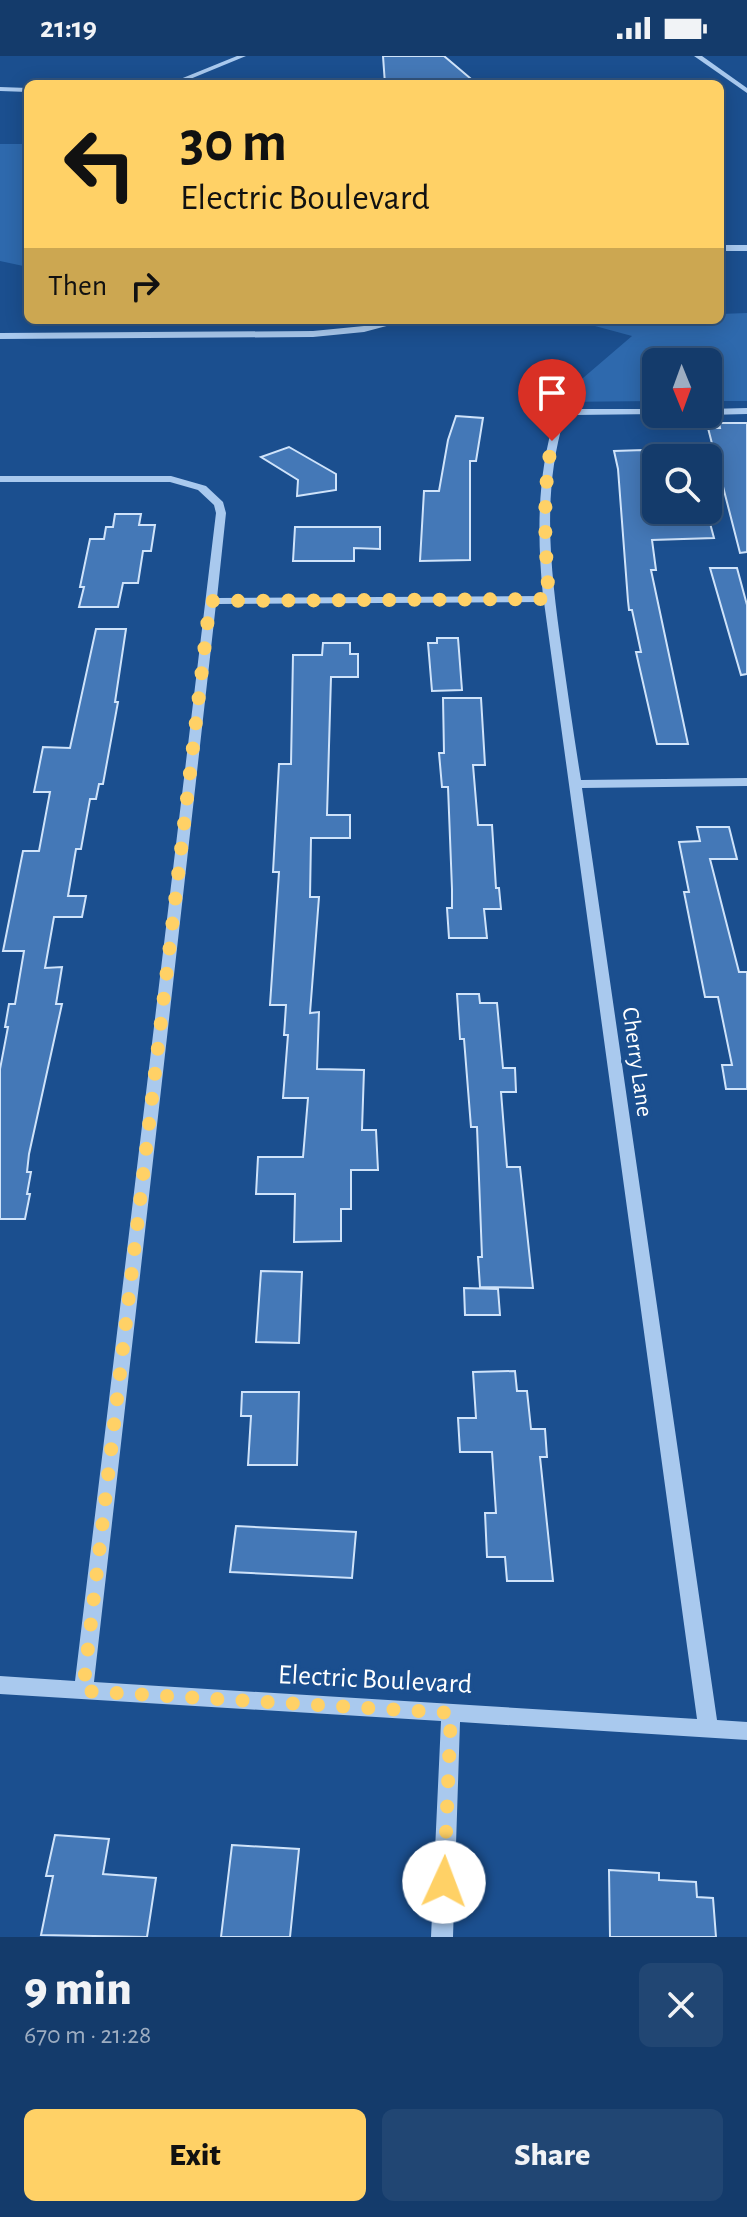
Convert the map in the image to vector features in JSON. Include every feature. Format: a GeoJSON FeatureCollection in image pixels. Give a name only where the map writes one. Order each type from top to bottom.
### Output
{"type":"FeatureCollection","features":[{"type":"Feature","properties":{"kind":"street"},"geometry":{"type":"LineString","coordinates":[[182,80],[243,56]]}},
{"type":"Feature","properties":{"kind":"street"},"geometry":{"type":"LineString","coordinates":[[697,56],[747,91]]}},
{"type":"Feature","properties":{"kind":"street"},"geometry":{"type":"LineString","coordinates":[[0,89],[24,90]]}},
{"type":"Feature","properties":{"kind":"street"},"geometry":{"type":"LineString","coordinates":[[724,248],[747,248]]}},
{"type":"Feature","properties":{"kind":"street"},"geometry":{"type":"LineString","coordinates":[[0,336],[313,334],[387,324]]}},
{"type":"Feature","properties":{"kind":"street"},"geometry":{"type":"LineString","coordinates":[[722,412],[747,411]]}},
{"type":"Feature","properties":{"kind":"street","name":"Cherry Lane"},"geometry":{"type":"LineString","coordinates":[[642,412],[573,412],[560,417],[545,480],[544,530],[549,599],[708,1728]]}},
{"type":"Feature","properties":{"kind":"street"},"geometry":{"type":"LineString","coordinates":[[0,479],[158,478],[202,488],[219,504],[221,513],[83,1691]]}},
{"type":"Feature","properties":{"kind":"street"},"geometry":{"type":"LineString","coordinates":[[210,601],[549,599]]}},
{"type":"Feature","properties":{"kind":"street"},"geometry":{"type":"LineString","coordinates":[[575,784],[747,782]]}},
{"type":"Feature","properties":{"kind":"street","name":"Electric Boulevard"},"geometry":{"type":"LineString","coordinates":[[0,1685],[747,1731]]}},
{"type":"Feature","properties":{"kind":"street"},"geometry":{"type":"LineString","coordinates":[[442,1937],[451,1713]]}},
{"type":"Feature","properties":{"kind":"shaded area"},"geometry":{"type":"Polygon","coordinates":[[[0,144],[24,144],[24,266],[0,261],[0,144]]]}},
{"type":"Feature","properties":{"kind":"shaded area"},"geometry":{"type":"Polygon","coordinates":[[[747,313],[747,401],[722,401],[722,348],[642,348],[642,401],[555,402],[632,336],[595,326],[598,324],[724,324],[724,314],[747,313]]]}},
{"type":"Feature","properties":{"kind":"building"},"geometry":{"type":"Polygon","coordinates":[[[383,56],[444,56],[472,80],[385,80],[383,56]]]}},
{"type":"Feature","properties":{"kind":"building"},"geometry":{"type":"Polygon","coordinates":[[[456,416],[483,418],[476,461],[470,461],[470,560],[420,561],[424,491],[439,491],[448,440],[456,416]]]}},
{"type":"Feature","properties":{"kind":"building"},"geometry":{"type":"Polygon","coordinates":[[[722,423],[747,423],[747,552],[740,553],[722,483],[722,444],[712,444],[708,428],[722,428],[722,423]]]}},
{"type":"Feature","properties":{"kind":"building"},"geometry":{"type":"Polygon","coordinates":[[[289,447],[336,474],[336,490],[297,496],[298,480],[261,457],[289,447]]]}},
{"type":"Feature","properties":{"kind":"building"},"geometry":{"type":"Polygon","coordinates":[[[642,450],[642,524],[710,524],[714,538],[652,540],[656,570],[651,570],[688,744],[657,744],[636,652],[641,652],[632,610],[629,610],[614,451],[642,450]]]}},
{"type":"Feature","properties":{"kind":"building"},"geometry":{"type":"Polygon","coordinates":[[[115,514],[141,514],[139,525],[155,525],[151,551],[143,551],[138,583],[123,583],[118,607],[79,607],[90,539],[104,539],[106,527],[113,527],[115,514]]]}},
{"type":"Feature","properties":{"kind":"building"},"geometry":{"type":"Polygon","coordinates":[[[295,527],[380,527],[380,549],[354,548],[354,561],[293,561],[295,527]]]}},
{"type":"Feature","properties":{"kind":"building"},"geometry":{"type":"Polygon","coordinates":[[[710,568],[737,568],[747,605],[747,674],[741,675],[710,568]]]}},
{"type":"Feature","properties":{"kind":"building"},"geometry":{"type":"Polygon","coordinates":[[[96,629],[126,629],[115,702],[118,702],[103,784],[99,784],[96,799],[90,799],[81,849],[76,849],[68,896],[86,896],[82,917],[54,917],[45,968],[62,967],[56,1004],[62,1004],[29,1154],[27,1172],[31,1172],[27,1194],[30,1194],[25,1219],[0,1219],[0,1069],[9,1004],[15,1004],[24,951],[3,951],[23,851],[39,851],[50,792],[34,792],[43,747],[70,748],[96,629]]]}},
{"type":"Feature","properties":{"kind":"building"},"geometry":{"type":"Polygon","coordinates":[[[437,638],[458,638],[462,690],[432,691],[428,643],[437,643],[437,638]]]}},
{"type":"Feature","properties":{"kind":"building"},"geometry":{"type":"Polygon","coordinates":[[[323,643],[350,643],[350,654],[358,654],[358,677],[331,677],[327,815],[350,815],[350,838],[311,838],[310,897],[319,897],[310,1013],[319,1012],[317,1069],[364,1070],[362,1130],[376,1130],[378,1170],[351,1170],[351,1209],[341,1209],[341,1241],[294,1242],[295,1194],[256,1194],[258,1157],[303,1157],[308,1098],[283,1098],[288,1035],[284,1035],[286,1005],[270,1005],[279,872],[273,872],[279,764],[291,764],[293,655],[322,655],[323,643]]]}},
{"type":"Feature","properties":{"kind":"building"},"geometry":{"type":"Polygon","coordinates":[[[443,698],[481,698],[485,765],[473,765],[478,825],[492,825],[496,888],[499,888],[501,909],[484,909],[487,938],[449,938],[447,908],[452,908],[452,889],[448,787],[442,787],[439,753],[444,753],[443,698]]]}},
{"type":"Feature","properties":{"kind":"building"},"geometry":{"type":"Polygon","coordinates":[[[697,827],[729,827],[737,859],[710,859],[739,972],[747,972],[747,1089],[726,1089],[722,1065],[732,1065],[718,997],[705,997],[684,892],[689,892],[679,842],[700,841],[697,827]]]}},
{"type":"Feature","properties":{"kind":"building"},"geometry":{"type":"Polygon","coordinates":[[[457,994],[479,994],[480,1003],[497,1003],[503,1068],[515,1068],[516,1092],[501,1092],[507,1167],[520,1167],[533,1288],[480,1287],[478,1257],[482,1257],[477,1127],[471,1127],[457,994]]]}},
{"type":"Feature","properties":{"kind":"building"},"geometry":{"type":"Polygon","coordinates":[[[261,1271],[302,1272],[299,1343],[256,1342],[261,1271]]]}},
{"type":"Feature","properties":{"kind":"building"},"geometry":{"type":"Polygon","coordinates":[[[464,1288],[498,1289],[500,1315],[465,1315],[464,1288]]]}},
{"type":"Feature","properties":{"kind":"building"},"geometry":{"type":"Polygon","coordinates":[[[515,1371],[517,1391],[527,1391],[531,1429],[545,1429],[547,1457],[540,1457],[553,1581],[507,1581],[505,1557],[487,1557],[485,1513],[496,1513],[492,1452],[460,1452],[458,1418],[476,1418],[473,1372],[515,1371]]]}},
{"type":"Feature","properties":{"kind":"building"},"geometry":{"type":"Polygon","coordinates":[[[242,1392],[299,1392],[297,1465],[248,1465],[251,1416],[241,1416],[242,1392]]]}},
{"type":"Feature","properties":{"kind":"building"},"geometry":{"type":"Polygon","coordinates":[[[236,1526],[356,1532],[352,1578],[230,1572],[236,1526]]]}},
{"type":"Feature","properties":{"kind":"building"},"geometry":{"type":"Polygon","coordinates":[[[55,1835],[109,1839],[103,1874],[156,1878],[147,1937],[41,1935],[53,1876],[46,1876],[55,1835]]]}},
{"type":"Feature","properties":{"kind":"building"},"geometry":{"type":"Polygon","coordinates":[[[232,1845],[299,1849],[290,1937],[221,1937],[232,1845]]]}},
{"type":"Feature","properties":{"kind":"building"},"geometry":{"type":"Polygon","coordinates":[[[609,1870],[659,1873],[659,1880],[696,1882],[697,1897],[713,1898],[716,1937],[610,1937],[609,1870]]]}},
{"type":"Feature","properties":{"kind":"route"},"geometry":{"type":"LineString","coordinates":[[444,1882],[451,1713],[83,1691],[210,601],[549,599],[544,530],[545,480],[552,441]]}}]}
